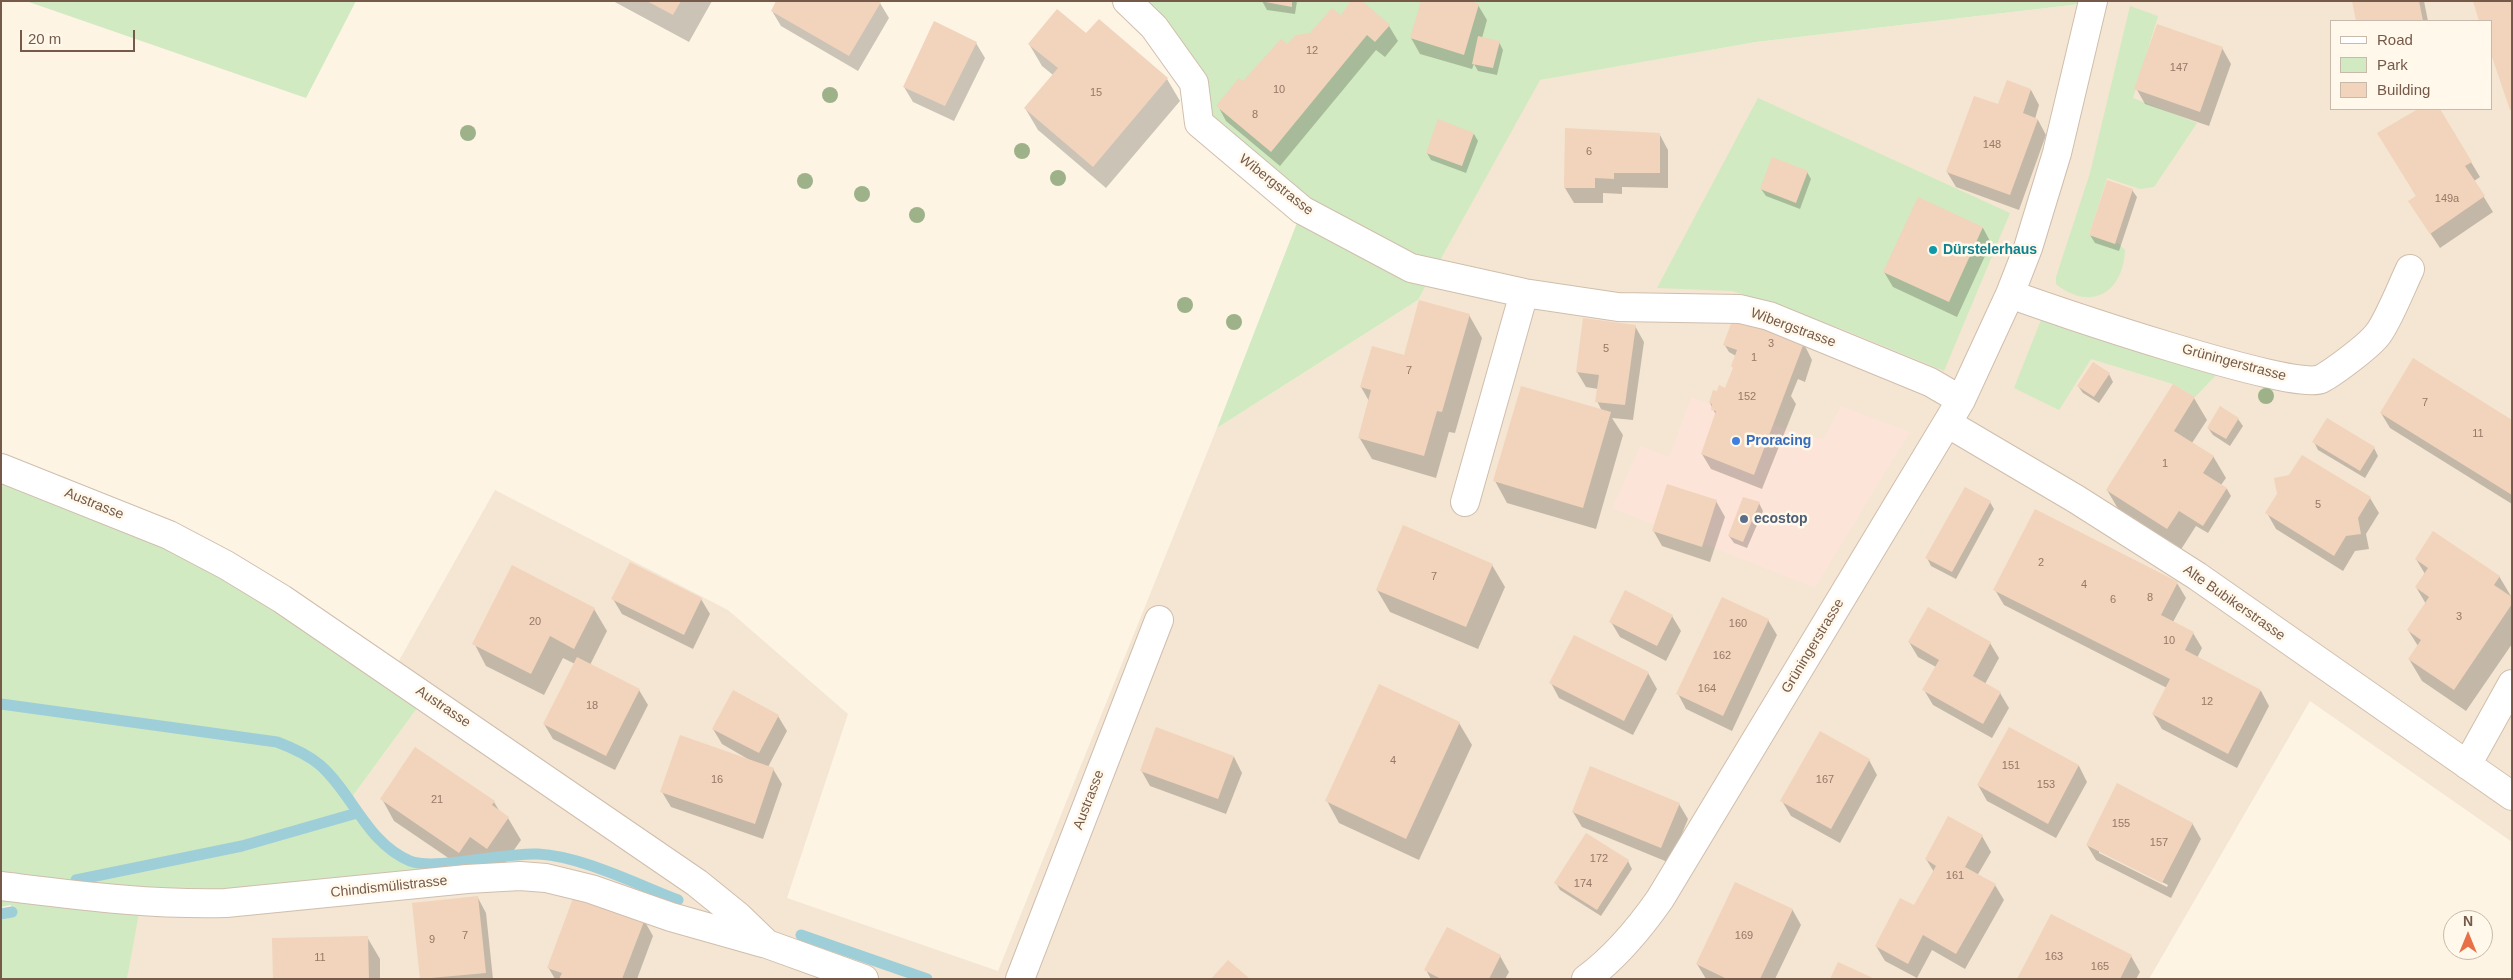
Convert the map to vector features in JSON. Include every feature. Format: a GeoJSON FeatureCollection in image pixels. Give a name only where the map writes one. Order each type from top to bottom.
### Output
{"type":"FeatureCollection","features":[{"type":"Feature","properties":{"kind":"street","name":"Wibergstrasse"},"geometry":{"type":"LineString","coordinates":[[1127,1],[1154,27],[1194,83],[1199,123],[1302,210],[1411,268],[1524,293],[1618,307],[1740,309],[1769,316],[1930,382],[1961,400]]}},
{"type":"Feature","properties":{"kind":"street","name":"Grüningerstrasse"},"geometry":{"type":"LineString","coordinates":[[1591,977],[1618,951],[1660,899],[1961,400],[2010,294],[2046,192],[2093,1]]}},
{"type":"Feature","properties":{"kind":"street","name":"Grüningerstrasse"},"geometry":{"type":"LineString","coordinates":[[2010,294],[2149,341],[2291,378],[2319,380],[2346,361],[2378,334],[2410,270]]}},
{"type":"Feature","properties":{"kind":"street"},"geometry":{"type":"LineString","coordinates":[[1465,502],[1524,293]]}},
{"type":"Feature","properties":{"kind":"street","name":"Alte Bubikerstrasse"},"geometry":{"type":"LineString","coordinates":[[1947,423],[2076,499],[2197,576],[2512,796]]}},
{"type":"Feature","properties":{"kind":"street","name":"Austrasse"},"geometry":{"type":"LineString","coordinates":[[1,468],[169,535],[226,565],[282,599],[698,884],[732,911],[767,944],[864,979]]}},
{"type":"Feature","properties":{"kind":"street","name":"Austrasse"},"geometry":{"type":"LineString","coordinates":[[1020,979],[1159,620]]}},
{"type":"Feature","properties":{"kind":"street"},"geometry":{"type":"LineString","coordinates":[[2467,765],[2512,684]]}},
{"type":"Feature","properties":{"kind":"street","name":"Chindismülistrasse"},"geometry":{"type":"LineString","coordinates":[[1,886],[140,902],[226,903],[467,879],[520,876],[546,878],[591,889],[671,917],[767,944]]}},
{"type":"Feature","properties":{"kind":"shaded area"},"geometry":{"type":"Polygon","coordinates":[[[2106,1],[2512,1],[2512,842],[2310,701],[2149,979],[127,979],[140,902],[424,864],[405,858],[391,849],[372,832],[349,801],[426,696],[392,673],[495,490],[728,610],[848,714],[787,898],[998,971],[1217,428],[1418,300],[1539,80],[1756,42],[2106,1]]]}},
{"type":"Feature","properties":{"kind":"shaded area"},"geometry":{"type":"Polygon","coordinates":[[[1691,397],[1784,429],[1823,439],[1841,406],[1910,432],[1815,588],[1612,508],[1640,446],[1669,457],[1691,397]]]}},
{"type":"Feature","properties":{"kind":"green space"},"geometry":{"type":"Polygon","coordinates":[[[26,1],[356,1],[306,98],[26,1]]]}},
{"type":"Feature","properties":{"kind":"green space"},"geometry":{"type":"Polygon","coordinates":[[[1109,1],[2106,1],[1756,42],[1540,80],[1418,300],[1217,428],[1302,210],[1199,123],[1154,27],[1109,1]]]}},
{"type":"Feature","properties":{"kind":"green space"},"geometry":{"type":"Polygon","coordinates":[[[2130,6],[2158,16],[2133,98],[2197,123],[2154,187],[2140,189],[2107,178],[2089,235],[2115,244],[2118,243],[2125,250],[2123,265],[2112,287],[2103,294],[2093,297],[2081,297],[2056,284],[2056,277],[2090,173],[2130,6]]]}},
{"type":"Feature","properties":{"kind":"green space"},"geometry":{"type":"Polygon","coordinates":[[[1758,98],[2010,213],[1944,371],[1842,329],[1733,291],[1657,288],[1758,98]]]}},
{"type":"Feature","properties":{"kind":"green space"},"geometry":{"type":"Polygon","coordinates":[[[2041,320],[2218,373],[2195,397],[2173,384],[2091,359],[2059,410],[2014,388],[2041,320]]]}},
{"type":"Feature","properties":{"kind":"green space"},"geometry":{"type":"Polygon","coordinates":[[[1,468],[101,506],[426,696],[349,801],[381,841],[401,856],[424,864],[426,883],[141,902],[127,979],[1,979],[1,920],[13,917],[11,905],[1,907],[1,468]]]}},
{"type":"Feature","properties":{"kind":"building"},"geometry":{"type":"Polygon","coordinates":[[[647,1],[681,1],[673,15],[647,1]]]}},
{"type":"Feature","properties":{"kind":"building"},"geometry":{"type":"Polygon","coordinates":[[[776,1],[881,2],[849,56],[771,11],[776,1]]]}},
{"type":"Feature","properties":{"kind":"building"},"geometry":{"type":"Polygon","coordinates":[[[1260,1],[1292,1],[1292,7],[1260,1]]]}},
{"type":"Feature","properties":{"kind":"building"},"geometry":{"type":"Polygon","coordinates":[[[1351,1],[1362,1],[1390,25],[1375,42],[1367,35],[1271,152],[1216,106],[1239,78],[1243,81],[1281,39],[1287,44],[1296,35],[1310,33],[1332,8],[1341,15],[1351,1]]]}},
{"type":"Feature","properties":{"kind":"building"},"geometry":{"type":"Polygon","coordinates":[[[1421,1],[1471,1],[1479,4],[1464,55],[1410,38],[1421,1]]]}},
{"type":"Feature","properties":{"kind":"building"},"geometry":{"type":"Polygon","coordinates":[[[2352,1],[2419,1],[2423,20],[2356,20],[2352,1]]]}},
{"type":"Feature","properties":{"kind":"building"},"geometry":{"type":"Polygon","coordinates":[[[2473,1],[2512,1],[2512,109],[2510,110],[2493,60],[2493,20],[2479,20],[2473,1]]]}},
{"type":"Feature","properties":{"kind":"building"},"geometry":{"type":"Polygon","coordinates":[[[1057,9],[1086,33],[1099,19],[1168,78],[1093,167],[1024,108],[1058,68],[1028,44],[1057,9]]]}},
{"type":"Feature","properties":{"kind":"building"},"geometry":{"type":"Polygon","coordinates":[[[934,21],[977,42],[945,106],[903,87],[934,21]]]}},
{"type":"Feature","properties":{"kind":"building"},"geometry":{"type":"Polygon","coordinates":[[[2157,24],[2223,47],[2200,112],[2134,89],[2157,24]]]}},
{"type":"Feature","properties":{"kind":"building"},"geometry":{"type":"Polygon","coordinates":[[[1478,36],[1500,41],[1493,68],[1472,64],[1478,36]]]}},
{"type":"Feature","properties":{"kind":"building"},"geometry":{"type":"Polygon","coordinates":[[[2007,80],[2031,89],[2023,113],[2038,119],[2010,195],[1946,172],[1974,96],[1998,104],[2007,80]]]}},
{"type":"Feature","properties":{"kind":"building"},"geometry":{"type":"Polygon","coordinates":[[[2416,110],[2441,110],[2472,162],[2465,166],[2485,196],[2430,234],[2408,201],[2416,196],[2377,133],[2416,110]]]}},
{"type":"Feature","properties":{"kind":"building"},"geometry":{"type":"Polygon","coordinates":[[[1438,119],[1474,133],[1462,166],[1426,153],[1438,119]]]}},
{"type":"Feature","properties":{"kind":"building"},"geometry":{"type":"Polygon","coordinates":[[[1565,128],[1660,133],[1660,173],[1614,173],[1614,179],[1595,178],[1595,188],[1564,188],[1565,128]]]}},
{"type":"Feature","properties":{"kind":"building"},"geometry":{"type":"Polygon","coordinates":[[[1772,157],[1808,171],[1796,203],[1760,189],[1772,157]]]}},
{"type":"Feature","properties":{"kind":"building"},"geometry":{"type":"Polygon","coordinates":[[[2107,180],[2133,189],[2115,244],[2089,235],[2107,180]]]}},
{"type":"Feature","properties":{"kind":"building","name":"Dürstelerhaus"},"geometry":{"type":"Polygon","coordinates":[[[1918,197],[1983,227],[1949,302],[1883,272],[1918,197]]]}},
{"type":"Feature","properties":{"kind":"building"},"geometry":{"type":"Polygon","coordinates":[[[1419,300],[1470,314],[1442,412],[1437,411],[1424,456],[1358,438],[1371,390],[1360,387],[1372,346],[1404,355],[1419,300]]]}},
{"type":"Feature","properties":{"kind":"building"},"geometry":{"type":"Polygon","coordinates":[[[1583,318],[1636,325],[1625,405],[1595,402],[1599,375],[1576,372],[1583,318]]]}},
{"type":"Feature","properties":{"kind":"building"},"geometry":{"type":"Polygon","coordinates":[[[1732,321],[1743,321],[1804,343],[1754,475],[1701,454],[1716,411],[1711,410],[1712,404],[1709,403],[1713,390],[1717,391],[1719,385],[1725,388],[1733,368],[1731,366],[1737,350],[1723,345],[1732,321]]]}},
{"type":"Feature","properties":{"kind":"building"},"geometry":{"type":"Polygon","coordinates":[[[2413,358],[2512,420],[2512,495],[2380,413],[2413,358]]]}},
{"type":"Feature","properties":{"kind":"building"},"geometry":{"type":"Polygon","coordinates":[[[2093,362],[2110,373],[2094,397],[2077,386],[2093,362]]]}},
{"type":"Feature","properties":{"kind":"building"},"geometry":{"type":"Polygon","coordinates":[[[2173,384],[2195,397],[2174,431],[2214,456],[2203,473],[2227,488],[2203,526],[2179,511],[2167,529],[2106,490],[2173,384]]]}},
{"type":"Feature","properties":{"kind":"building"},"geometry":{"type":"Polygon","coordinates":[[[1521,386],[1611,412],[1583,508],[1493,481],[1521,386]]]}},
{"type":"Feature","properties":{"kind":"building"},"geometry":{"type":"Polygon","coordinates":[[[2220,406],[2239,418],[2226,439],[2207,428],[2220,406]]]}},
{"type":"Feature","properties":{"kind":"building"},"geometry":{"type":"Polygon","coordinates":[[[2327,418],[2375,447],[2360,471],[2312,442],[2327,418]]]}},
{"type":"Feature","properties":{"kind":"building"},"geometry":{"type":"Polygon","coordinates":[[[2302,455],[2371,497],[2358,518],[2361,534],[2346,536],[2334,556],[2265,513],[2277,494],[2274,478],[2289,475],[2302,455]]]}},
{"type":"Feature","properties":{"kind":"building"},"geometry":{"type":"Polygon","coordinates":[[[1667,484],[1717,500],[1702,547],[1652,531],[1667,484]]]}},
{"type":"Feature","properties":{"kind":"building"},"geometry":{"type":"Polygon","coordinates":[[[1965,487],[1991,501],[1952,572],[1925,558],[1965,487]]]}},
{"type":"Feature","properties":{"kind":"building","name":"ecostop"},"geometry":{"type":"Polygon","coordinates":[[[1743,497],[1760,502],[1743,542],[1728,536],[1743,497]]]}},
{"type":"Feature","properties":{"kind":"building"},"geometry":{"type":"Polygon","coordinates":[[[2035,509],[2178,582],[2161,615],[2194,632],[2185,650],[2261,690],[2228,754],[2152,714],[2170,679],[1993,590],[2035,509]]]}},
{"type":"Feature","properties":{"kind":"building"},"geometry":{"type":"Polygon","coordinates":[[[1403,525],[1493,564],[1466,627],[1376,590],[1403,525]]]}},
{"type":"Feature","properties":{"kind":"building"},"geometry":{"type":"Polygon","coordinates":[[[2433,531],[2500,576],[2494,585],[2512,597],[2512,604],[2454,690],[2408,659],[2421,640],[2407,630],[2429,597],[2415,587],[2428,568],[2415,559],[2433,531]]]}},
{"type":"Feature","properties":{"kind":"building"},"geometry":{"type":"Polygon","coordinates":[[[630,562],[702,598],[684,635],[611,599],[630,562]]]}},
{"type":"Feature","properties":{"kind":"building"},"geometry":{"type":"Polygon","coordinates":[[[512,565],[595,608],[574,649],[550,636],[531,674],[472,644],[512,565]]]}},
{"type":"Feature","properties":{"kind":"building"},"geometry":{"type":"Polygon","coordinates":[[[1625,590],[1673,615],[1657,646],[1609,622],[1625,590]]]}},
{"type":"Feature","properties":{"kind":"building"},"geometry":{"type":"Polygon","coordinates":[[[1722,597],[1769,619],[1723,716],[1676,694],[1722,597]]]}},
{"type":"Feature","properties":{"kind":"building"},"geometry":{"type":"Polygon","coordinates":[[[1928,607],[1991,642],[1973,676],[2001,692],[1983,724],[1922,690],[1939,660],[1908,642],[1928,607]]]}},
{"type":"Feature","properties":{"kind":"building"},"geometry":{"type":"Polygon","coordinates":[[[1574,635],[1649,672],[1624,721],[1549,683],[1574,635]]]}},
{"type":"Feature","properties":{"kind":"building"},"geometry":{"type":"Polygon","coordinates":[[[577,657],[640,689],[606,756],[543,724],[577,657]]]}},
{"type":"Feature","properties":{"kind":"building"},"geometry":{"type":"Polygon","coordinates":[[[1379,684],[1460,722],[1406,839],[1325,801],[1379,684]]]}},
{"type":"Feature","properties":{"kind":"building"},"geometry":{"type":"Polygon","coordinates":[[[733,690],[779,715],[759,753],[712,729],[733,690]]]}},
{"type":"Feature","properties":{"kind":"building"},"geometry":{"type":"Polygon","coordinates":[[[1156,727],[1234,756],[1218,799],[1140,771],[1156,727]]]}},
{"type":"Feature","properties":{"kind":"building"},"geometry":{"type":"Polygon","coordinates":[[[2009,727],[2079,765],[2048,824],[1977,785],[2009,727]]]}},
{"type":"Feature","properties":{"kind":"building"},"geometry":{"type":"Polygon","coordinates":[[[1820,731],[1870,759],[1831,829],[1780,801],[1820,731]]]}},
{"type":"Feature","properties":{"kind":"building"},"geometry":{"type":"Polygon","coordinates":[[[680,735],[774,768],[755,824],[660,792],[680,735]]]}},
{"type":"Feature","properties":{"kind":"building"},"geometry":{"type":"Polygon","coordinates":[[[415,747],[495,801],[492,805],[509,817],[487,849],[470,837],[459,853],[380,799],[415,747]]]}},
{"type":"Feature","properties":{"kind":"building"},"geometry":{"type":"Polygon","coordinates":[[[1590,766],[1680,803],[1661,848],[1572,812],[1590,766]]]}},
{"type":"Feature","properties":{"kind":"building"},"geometry":{"type":"Polygon","coordinates":[[[2117,783],[2193,823],[2162,883],[2086,845],[2117,783]]]}},
{"type":"Feature","properties":{"kind":"building"},"geometry":{"type":"Polygon","coordinates":[[[1948,816],[1983,835],[1965,867],[1996,884],[1956,954],[1923,935],[1908,964],[1875,946],[1900,898],[1914,905],[1936,866],[1925,859],[1948,816]]]}},
{"type":"Feature","properties":{"kind":"building"},"geometry":{"type":"Polygon","coordinates":[[[1586,833],[1629,860],[1597,910],[1554,883],[1586,833]]]}},
{"type":"Feature","properties":{"kind":"building"},"geometry":{"type":"Polygon","coordinates":[[[1735,882],[1793,909],[1760,979],[1727,979],[1696,964],[1735,882]]]}},
{"type":"Feature","properties":{"kind":"building"},"geometry":{"type":"Polygon","coordinates":[[[575,893],[645,919],[622,979],[559,979],[562,973],[547,968],[575,893]]]}},
{"type":"Feature","properties":{"kind":"building"},"geometry":{"type":"Polygon","coordinates":[[[478,896],[486,973],[420,979],[412,903],[478,896]]]}},
{"type":"Feature","properties":{"kind":"building"},"geometry":{"type":"Polygon","coordinates":[[[2051,914],[2132,955],[2120,979],[2017,979],[2051,914]]]}},
{"type":"Feature","properties":{"kind":"building"},"geometry":{"type":"Polygon","coordinates":[[[1447,927],[1501,955],[1489,979],[1441,979],[1424,970],[1447,927]]]}},
{"type":"Feature","properties":{"kind":"building"},"geometry":{"type":"Polygon","coordinates":[[[368,936],[369,979],[273,979],[272,938],[368,936]]]}},
{"type":"Feature","properties":{"kind":"building"},"geometry":{"type":"Polygon","coordinates":[[[1228,960],[1250,979],[1211,979],[1228,960]]]}},
{"type":"Feature","properties":{"kind":"building"},"geometry":{"type":"Polygon","coordinates":[[[1838,962],[1875,979],[1830,979],[1838,962]]]}},
{"type":"Feature","properties":{"kind":"waterway"},"geometry":{"type":"LineString","coordinates":[[1,704],[277,742],[300,752],[320,765],[332,777],[382,842],[395,853],[410,861],[436,864],[524,854],[555,856],[590,865],[678,900]]}},
{"type":"Feature","properties":{"kind":"waterway"},"geometry":{"type":"LineString","coordinates":[[76,880],[242,846],[357,813]]}},
{"type":"Feature","properties":{"kind":"waterway"},"geometry":{"type":"LineString","coordinates":[[1,914],[12,912]]}},
{"type":"Feature","properties":{"kind":"waterway"},"geometry":{"type":"LineString","coordinates":[[801,935],[927,979]]}},
{"type":"Feature","properties":{"kind":"place","name":"Dürstelerhaus"},"geometry":{"type":"Point","coordinates":[1933,250]}},
{"type":"Feature","properties":{"kind":"place","name":"Proracing"},"geometry":{"type":"Point","coordinates":[1736,441]}},
{"type":"Feature","properties":{"kind":"place","name":"ecostop"},"geometry":{"type":"Point","coordinates":[1744,519]}}]}
